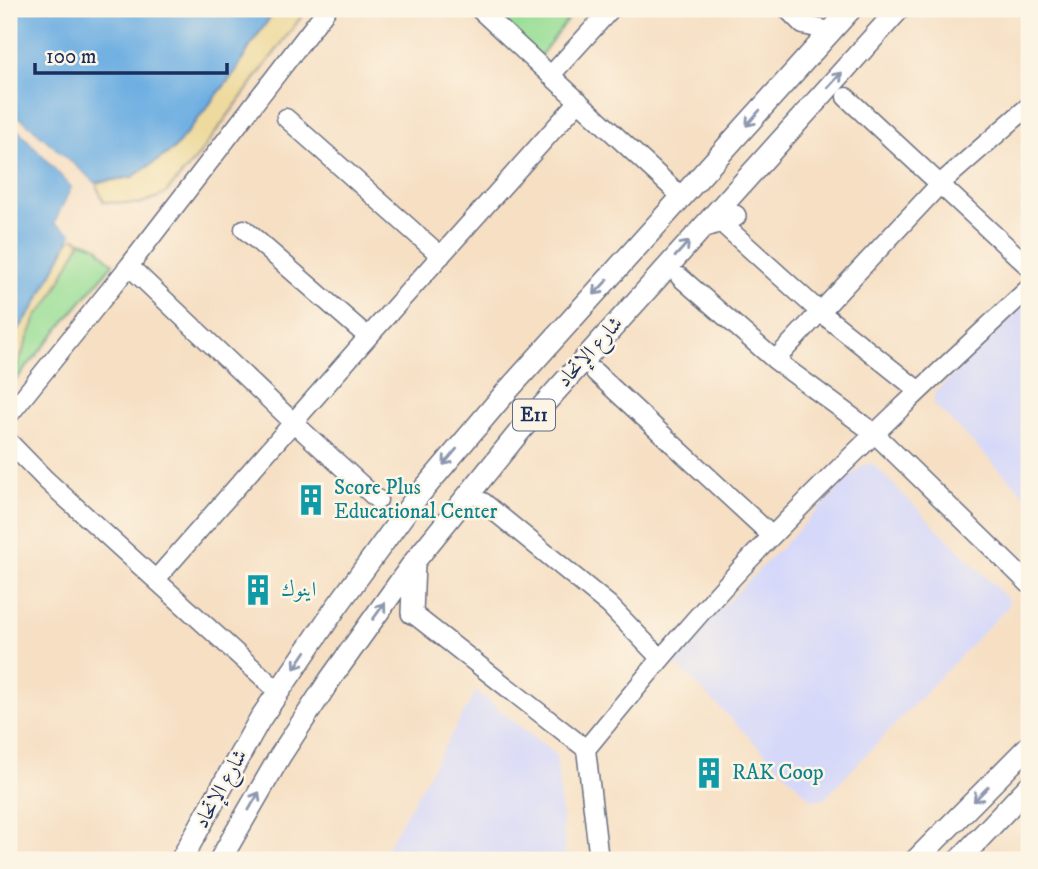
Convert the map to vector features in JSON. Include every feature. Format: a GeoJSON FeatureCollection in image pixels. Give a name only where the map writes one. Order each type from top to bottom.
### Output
{"type":"FeatureCollection","features":[{"type":"Feature","properties":{"kind":"main road","name":"شارع الإتحاد"},"geometry":{"type":"LineString","coordinates":[[181,860],[260,719],[335,608],[413,502],[500,399],[851,9]]}},
{"type":"Feature","properties":{"kind":"main road","name":"شارع الإتحاد"},"geometry":{"type":"LineString","coordinates":[[220,860],[280,756],[329,681],[414,562],[520,431],[899,9]]}},
{"type":"Feature","properties":{"kind":"main road"},"geometry":{"type":"LineString","coordinates":[[701,228],[730,221]]}},
{"type":"Feature","properties":{"kind":"main road"},"geometry":{"type":"LineString","coordinates":[[634,253],[628,270],[630,281],[638,287],[650,285]]}},
{"type":"Feature","properties":{"kind":"main road"},"geometry":{"type":"LineString","coordinates":[[412,614],[414,562]]}},
{"type":"Feature","properties":{"kind":"main road"},"geometry":{"type":"LineString","coordinates":[[916,860],[1029,746]]}},
{"type":"Feature","properties":{"kind":"main road"},"geometry":{"type":"LineString","coordinates":[[959,860],[1029,786]]}},
{"type":"Feature","properties":{"kind":"street"},"geometry":{"type":"LineString","coordinates":[[9,415],[129,266],[327,9]]}},
{"type":"Feature","properties":{"kind":"street"},"geometry":{"type":"LineString","coordinates":[[479,9],[683,198]]}},
{"type":"Feature","properties":{"kind":"street"},"geometry":{"type":"LineString","coordinates":[[551,75],[611,9]]}},
{"type":"Feature","properties":{"kind":"street"},"geometry":{"type":"LineString","coordinates":[[787,9],[803,25],[831,31]]}},
{"type":"Feature","properties":{"kind":"street"},"geometry":{"type":"LineString","coordinates":[[846,97],[1029,267]]}},
{"type":"Feature","properties":{"kind":"street"},"geometry":{"type":"LineString","coordinates":[[157,578],[579,101]]}},
{"type":"Feature","properties":{"kind":"street"},"geometry":{"type":"LineString","coordinates":[[775,360],[940,184],[1029,106]]}},
{"type":"Feature","properties":{"kind":"street"},"geometry":{"type":"LineString","coordinates":[[286,118],[441,256]]}},
{"type":"Feature","properties":{"kind":"street"},"geometry":{"type":"LineString","coordinates":[[730,221],[820,312],[919,391]]}},
{"type":"Feature","properties":{"kind":"street"},"geometry":{"type":"LineString","coordinates":[[244,229],[368,337]]}},
{"type":"Feature","properties":{"kind":"street"},"geometry":{"type":"LineString","coordinates":[[129,266],[378,500]]}},
{"type":"Feature","properties":{"kind":"street"},"geometry":{"type":"LineString","coordinates":[[680,276],[775,360],[874,433],[1029,584]]}},
{"type":"Feature","properties":{"kind":"street"},"geometry":{"type":"LineString","coordinates":[[586,749],[661,659],[772,536],[874,433],[1029,288]]}},
{"type":"Feature","properties":{"kind":"street"},"geometry":{"type":"LineString","coordinates":[[595,372],[772,536]]}},
{"type":"Feature","properties":{"kind":"street"},"geometry":{"type":"LineString","coordinates":[[9,442],[46,480],[157,578],[279,692]]}},
{"type":"Feature","properties":{"kind":"street"},"geometry":{"type":"LineString","coordinates":[[483,502],[609,605],[661,659]]}},
{"type":"Feature","properties":{"kind":"street"},"geometry":{"type":"LineString","coordinates":[[412,614],[586,749],[599,860]]}},
{"type":"Feature","properties":{"kind":"shaded area"},"geometry":{"type":"Polygon","coordinates":[[[1029,301],[1029,499],[934,404],[934,394],[1029,301]]]}},
{"type":"Feature","properties":{"kind":"shaded area"},"geometry":{"type":"Polygon","coordinates":[[[872,463],[1007,598],[1009,605],[824,799],[812,800],[671,659],[862,465],[872,463]]]}},
{"type":"Feature","properties":{"kind":"shaded area"},"geometry":{"type":"Polygon","coordinates":[[[476,691],[556,755],[566,860],[380,860],[476,691]]]}},
{"type":"Feature","properties":{"kind":"green space"},"geometry":{"type":"Polygon","coordinates":[[[480,9],[576,9],[534,64],[480,9]]]}},
{"type":"Feature","properties":{"kind":"green space"},"geometry":{"type":"Polygon","coordinates":[[[81,241],[96,246],[113,264],[9,388],[37,315],[49,302],[81,241]]]}},
{"type":"Feature","properties":{"kind":"sand"},"geometry":{"type":"Polygon","coordinates":[[[276,9],[307,9],[195,160],[164,195],[139,204],[104,202],[95,183],[132,177],[173,150],[236,71],[276,9]]]}},
{"type":"Feature","properties":{"kind":"sand"},"geometry":{"type":"Polygon","coordinates":[[[71,236],[81,241],[49,302],[37,315],[9,386],[9,343],[36,304],[71,236]]]}},
{"type":"Feature","properties":{"kind":"water"},"geometry":{"type":"Polygon","coordinates":[[[9,9],[276,9],[236,71],[173,150],[132,177],[95,183],[21,119],[16,119],[16,127],[72,187],[55,223],[73,233],[36,304],[9,343],[9,9]]]}},
{"type":"Feature","properties":{"kind":"pier"},"geometry":{"type":"Polygon","coordinates":[[[16,119],[21,119],[97,186],[93,186],[20,123],[75,185],[59,221],[75,231],[73,239],[70,238],[72,233],[55,223],[72,187],[16,127],[16,119]]]}},
{"type":"Feature","properties":{"kind":"place","name":"Score Plus Educational Center"},"geometry":{"type":"Point","coordinates":[311,500]}},
{"type":"Feature","properties":{"kind":"place","name":"اينوك"},"geometry":{"type":"Point","coordinates":[258,590]}},
{"type":"Feature","properties":{"kind":"place","name":"RAK Coop"},"geometry":{"type":"Point","coordinates":[709,773]}}]}
